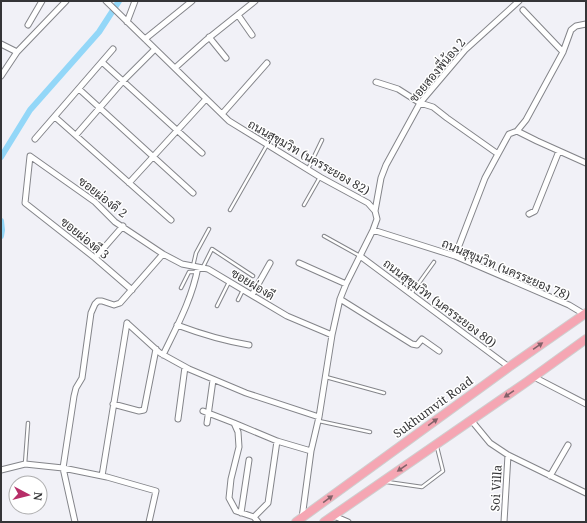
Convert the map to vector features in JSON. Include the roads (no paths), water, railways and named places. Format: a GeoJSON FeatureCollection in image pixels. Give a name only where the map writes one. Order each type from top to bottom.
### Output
{"type":"FeatureCollection","features":[{"type":"Feature","properties":{"kind":"main road","name":"Sukhumvit Road"},"geometry":{"type":"LineString","coordinates":[[299,520],[509,367],[585,314]]}},
{"type":"Feature","properties":{"kind":"main road"},"geometry":{"type":"LineString","coordinates":[[324,522],[534,377],[586,339]]}},
{"type":"Feature","properties":{"kind":"street"},"geometry":{"type":"LineString","coordinates":[[28,25],[42,1]]}},
{"type":"Feature","properties":{"kind":"street"},"geometry":{"type":"LineString","coordinates":[[1,76],[17,52],[66,1]]}},
{"type":"Feature","properties":{"kind":"street","name":"ถนนสุขุมวิท (นครระยอง 82)"},"geometry":{"type":"LineString","coordinates":[[106,1],[229,122],[320,177],[368,203],[375,211],[377,219],[373,230],[340,299],[332,335],[319,418],[311,452],[299,520]]}},
{"type":"Feature","properties":{"kind":"street"},"geometry":{"type":"LineString","coordinates":[[125,20],[136,1]]}},
{"type":"Feature","properties":{"kind":"street"},"geometry":{"type":"LineString","coordinates":[[145,39],[192,1]]}},
{"type":"Feature","properties":{"kind":"street"},"geometry":{"type":"LineString","coordinates":[[175,68],[209,37],[256,1]]}},
{"type":"Feature","properties":{"kind":"street","name":"ซอยสองพี่น้อง 2"},"geometry":{"type":"LineString","coordinates":[[375,211],[388,158],[420,103],[465,50],[519,1]]}},
{"type":"Feature","properties":{"kind":"street"},"geometry":{"type":"LineString","coordinates":[[523,10],[563,52]]}},
{"type":"Feature","properties":{"kind":"street"},"geometry":{"type":"LineString","coordinates":[[238,14],[252,35]]}},
{"type":"Feature","properties":{"kind":"street"},"geometry":{"type":"LineString","coordinates":[[455,256],[485,178],[509,134],[517,131],[526,120],[563,52],[571,30],[584,24]]}},
{"type":"Feature","properties":{"kind":"street"},"geometry":{"type":"LineString","coordinates":[[209,37],[226,58]]}},
{"type":"Feature","properties":{"kind":"street"},"geometry":{"type":"LineString","coordinates":[[1,44],[17,52]]}},
{"type":"Feature","properties":{"kind":"street"},"geometry":{"type":"LineString","coordinates":[[35,139],[113,49]]}},
{"type":"Feature","properties":{"kind":"street"},"geometry":{"type":"LineString","coordinates":[[76,135],[124,81],[155,50]]}},
{"type":"Feature","properties":{"kind":"street"},"geometry":{"type":"LineString","coordinates":[[102,62],[202,153]]}},
{"type":"Feature","properties":{"kind":"street"},"geometry":{"type":"LineString","coordinates":[[222,114],[267,63]]}},
{"type":"Feature","properties":{"kind":"street"},"geometry":{"type":"LineString","coordinates":[[376,82],[398,89],[420,103],[433,106],[447,118],[498,154]]}},
{"type":"Feature","properties":{"kind":"street"},"geometry":{"type":"LineString","coordinates":[[79,89],[193,193]]}},
{"type":"Feature","properties":{"kind":"street"},"geometry":{"type":"LineString","coordinates":[[129,183],[206,99]]}},
{"type":"Feature","properties":{"kind":"street"},"geometry":{"type":"LineString","coordinates":[[55,116],[171,220]]}},
{"type":"Feature","properties":{"kind":"street"},"geometry":{"type":"LineString","coordinates":[[517,131],[586,162]]}},
{"type":"Feature","properties":{"kind":"street"},"geometry":{"type":"LineString","coordinates":[[529,214],[534,211],[559,151]]}},
{"type":"Feature","properties":{"kind":"street","name":"ซอยผ่องดี 3"},"geometry":{"type":"LineString","coordinates":[[30,156],[24,203],[95,258],[132,290]]}},
{"type":"Feature","properties":{"kind":"street","name":"ซอยผ่องดี 2"},"geometry":{"type":"LineString","coordinates":[[30,156],[101,206],[112,219],[163,254]]}},
{"type":"Feature","properties":{"kind":"street"},"geometry":{"type":"LineString","coordinates":[[95,258],[123,226]]}},
{"type":"Feature","properties":{"kind":"street","name":"ถนนสุขุมวิท (นครระยอง 78)"},"geometry":{"type":"LineString","coordinates":[[373,230],[455,256],[569,305],[585,314]]}},
{"type":"Feature","properties":{"kind":"street"},"geometry":{"type":"LineString","coordinates":[[75,522],[63,468],[70,412],[75,391],[82,378],[90,322],[94,307],[96,302],[100,300],[114,306],[117,305],[163,254]]}},
{"type":"Feature","properties":{"kind":"street","name":"ซอยผ่องดี"},"geometry":{"type":"LineString","coordinates":[[163,254],[182,264],[212,271],[287,316],[332,335]]}},
{"type":"Feature","properties":{"kind":"street","name":"ถนนสุขุมวิท (นครระยอง 80)"},"geometry":{"type":"LineString","coordinates":[[360,256],[509,367]]}},
{"type":"Feature","properties":{"kind":"street"},"geometry":{"type":"LineString","coordinates":[[252,295],[270,263]]}},
{"type":"Feature","properties":{"kind":"street"},"geometry":{"type":"LineString","coordinates":[[299,263],[346,284]]}},
{"type":"Feature","properties":{"kind":"street"},"geometry":{"type":"LineString","coordinates":[[163,355],[192,292],[198,268]]}},
{"type":"Feature","properties":{"kind":"street"},"geometry":{"type":"LineString","coordinates":[[340,299],[412,344],[417,345],[422,339],[439,351]]}},
{"type":"Feature","properties":{"kind":"street"},"geometry":{"type":"LineString","coordinates":[[102,476],[127,323],[163,355],[185,367],[213,380],[319,418]]}},
{"type":"Feature","properties":{"kind":"street"},"geometry":{"type":"LineString","coordinates":[[177,325],[230,342],[249,346]]}},
{"type":"Feature","properties":{"kind":"street"},"geometry":{"type":"LineString","coordinates":[[113,404],[140,411],[144,410],[156,349]]}},
{"type":"Feature","properties":{"kind":"street"},"geometry":{"type":"LineString","coordinates":[[178,419],[185,367]]}},
{"type":"Feature","properties":{"kind":"street"},"geometry":{"type":"LineString","coordinates":[[534,377],[586,404]]}},
{"type":"Feature","properties":{"kind":"street"},"geometry":{"type":"LineString","coordinates":[[207,423],[213,380]]}},
{"type":"Feature","properties":{"kind":"street"},"geometry":{"type":"LineString","coordinates":[[203,411],[277,441],[311,452]]}},
{"type":"Feature","properties":{"kind":"street"},"geometry":{"type":"LineString","coordinates":[[471,420],[490,443],[508,455],[586,492]]}},
{"type":"Feature","properties":{"kind":"street"},"geometry":{"type":"LineString","coordinates":[[234,423],[238,432],[239,447],[231,479],[229,498],[236,511],[254,517],[258,522]]}},
{"type":"Feature","properties":{"kind":"street"},"geometry":{"type":"LineString","coordinates":[[254,517],[268,503],[277,441]]}},
{"type":"Feature","properties":{"kind":"street"},"geometry":{"type":"LineString","coordinates":[[550,476],[568,445]]}},
{"type":"Feature","properties":{"kind":"street","name":"Soi Villa"},"geometry":{"type":"LineString","coordinates":[[504,522],[508,455]]}},
{"type":"Feature","properties":{"kind":"street"},"geometry":{"type":"LineString","coordinates":[[241,512],[249,460]]}},
{"type":"Feature","properties":{"kind":"street"},"geometry":{"type":"LineString","coordinates":[[1,470],[25,464],[63,468],[102,476],[156,491],[149,522]]}},
{"type":"Feature","properties":{"kind":"street"},"geometry":{"type":"LineString","coordinates":[[334,516],[348,522]]}},
{"type":"Feature","properties":{"kind":"lane"},"geometry":{"type":"LineString","coordinates":[[308,169],[322,140]]}},
{"type":"Feature","properties":{"kind":"lane"},"geometry":{"type":"LineString","coordinates":[[230,210],[267,145]]}},
{"type":"Feature","properties":{"kind":"lane"},"geometry":{"type":"LineString","coordinates":[[304,205],[320,177]]}},
{"type":"Feature","properties":{"kind":"lane"},"geometry":{"type":"LineString","coordinates":[[198,268],[196,253],[209,229]]}},
{"type":"Feature","properties":{"kind":"lane"},"geometry":{"type":"LineString","coordinates":[[324,236],[360,256]]}},
{"type":"Feature","properties":{"kind":"lane"},"geometry":{"type":"LineString","coordinates":[[181,288],[189,272],[198,268],[212,249],[253,276]]}},
{"type":"Feature","properties":{"kind":"lane"},"geometry":{"type":"LineString","coordinates":[[411,294],[434,262]]}},
{"type":"Feature","properties":{"kind":"lane"},"geometry":{"type":"LineString","coordinates":[[216,306],[229,281]]}},
{"type":"Feature","properties":{"kind":"lane"},"geometry":{"type":"LineString","coordinates":[[238,300],[243,290]]}},
{"type":"Feature","properties":{"kind":"lane"},"geometry":{"type":"LineString","coordinates":[[326,377],[384,393]]}},
{"type":"Feature","properties":{"kind":"lane"},"geometry":{"type":"LineString","coordinates":[[319,418],[370,432]]}},
{"type":"Feature","properties":{"kind":"lane"},"geometry":{"type":"LineString","coordinates":[[25,464],[28,423]]}},
{"type":"Feature","properties":{"kind":"lane"},"geometry":{"type":"LineString","coordinates":[[383,482],[422,487],[443,471],[436,444]]}},
{"type":"Feature","properties":{"kind":"waterway"},"geometry":{"type":"LineString","coordinates":[[1,157],[30,110],[99,32],[119,1]]}},
{"type":"Feature","properties":{"kind":"waterway"},"geometry":{"type":"LineString","coordinates":[[1,221],[1,236]]}}]}
